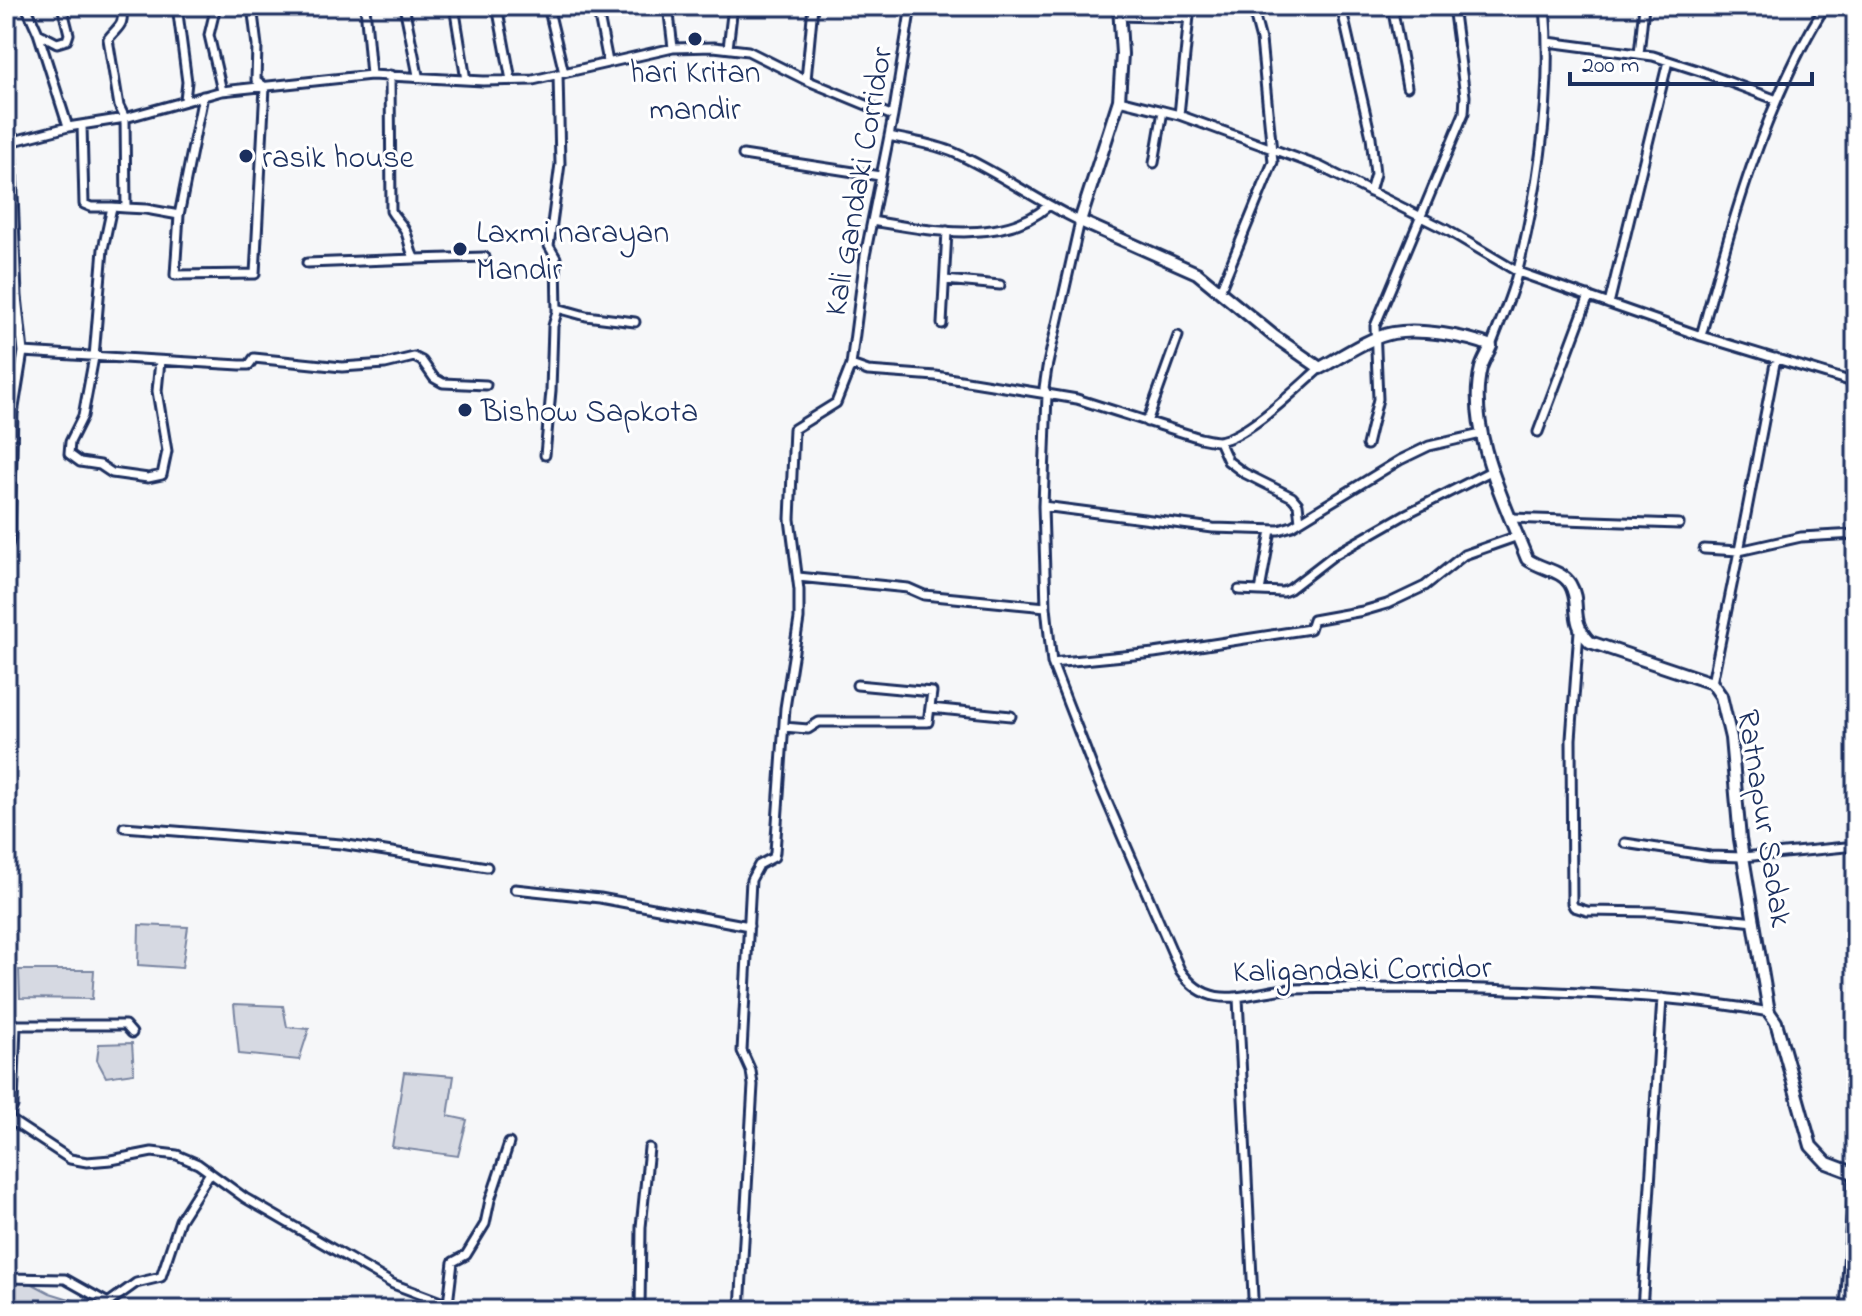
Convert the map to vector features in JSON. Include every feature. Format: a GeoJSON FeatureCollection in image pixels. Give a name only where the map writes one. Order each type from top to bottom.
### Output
{"type":"FeatureCollection","features":[{"type":"Feature","properties":{"kind":"main road"},"geometry":{"type":"LineString","coordinates":[[1120,11],[1119,100],[1080,221],[1197,273],[1274,336],[1320,368],[1392,333],[1473,339],[1491,346],[1481,367],[1478,388],[1481,434],[1527,559],[1536,566],[1559,573],[1570,582],[1579,631]]}},
{"type":"Feature","properties":{"kind":"main road","name":"Ratnapur Sadak"},"geometry":{"type":"LineString","coordinates":[[1579,631],[1600,647],[1712,683],[1721,696],[1731,738],[1743,857],[1769,1012]]}},
{"type":"Feature","properties":{"kind":"main road"},"geometry":{"type":"LineString","coordinates":[[1769,1012],[1776,1022],[1811,1146],[1827,1163],[1855,1174]]}},
{"type":"Feature","properties":{"kind":"street"},"geometry":{"type":"LineString","coordinates":[[26,6],[38,33],[68,127]]}},
{"type":"Feature","properties":{"kind":"street"},"geometry":{"type":"LineString","coordinates":[[38,33],[57,43],[67,40],[69,34],[62,6]]}},
{"type":"Feature","properties":{"kind":"street"},"geometry":{"type":"LineString","coordinates":[[122,6],[121,28],[108,39],[119,106],[125,118],[126,208]]}},
{"type":"Feature","properties":{"kind":"street"},"geometry":{"type":"LineString","coordinates":[[177,6],[187,82],[185,100]]}},
{"type":"Feature","properties":{"kind":"street"},"geometry":{"type":"LineString","coordinates":[[216,6],[209,35],[222,91]]}},
{"type":"Feature","properties":{"kind":"street"},"geometry":{"type":"LineString","coordinates":[[252,6],[257,46],[254,75],[265,87]]}},
{"type":"Feature","properties":{"kind":"street"},"geometry":{"type":"LineString","coordinates":[[365,6],[371,75]]}},
{"type":"Feature","properties":{"kind":"street"},"geometry":{"type":"LineString","coordinates":[[404,6],[418,75]]}},
{"type":"Feature","properties":{"kind":"street"},"geometry":{"type":"LineString","coordinates":[[454,6],[466,80]]}},
{"type":"Feature","properties":{"kind":"street"},"geometry":{"type":"LineString","coordinates":[[497,6],[511,80]]}},
{"type":"Feature","properties":{"kind":"street"},"geometry":{"type":"LineString","coordinates":[[545,455],[553,326],[557,308],[556,258],[549,246],[560,164],[561,73],[548,6]]}},
{"type":"Feature","properties":{"kind":"street"},"geometry":{"type":"LineString","coordinates":[[597,6],[608,62]]}},
{"type":"Feature","properties":{"kind":"street"},"geometry":{"type":"LineString","coordinates":[[668,6],[673,48]]}},
{"type":"Feature","properties":{"kind":"street"},"geometry":{"type":"LineString","coordinates":[[728,48],[733,6]]}},
{"type":"Feature","properties":{"kind":"street"},"geometry":{"type":"LineString","coordinates":[[806,80],[813,6]]}},
{"type":"Feature","properties":{"kind":"street","name":"Kali Gandaki Corridor"},"geometry":{"type":"LineString","coordinates":[[798,577],[790,519],[794,429],[836,403],[851,365],[872,221],[911,6]]}},
{"type":"Feature","properties":{"kind":"street"},"geometry":{"type":"LineString","coordinates":[[1179,115],[1190,6]]}},
{"type":"Feature","properties":{"kind":"street"},"geometry":{"type":"LineString","coordinates":[[1220,291],[1273,162],[1261,40],[1252,6]]}},
{"type":"Feature","properties":{"kind":"street"},"geometry":{"type":"LineString","coordinates":[[1341,6],[1371,137],[1375,174],[1370,192]]}},
{"type":"Feature","properties":{"kind":"street"},"geometry":{"type":"LineString","coordinates":[[1392,6],[1407,87]]}},
{"type":"Feature","properties":{"kind":"street"},"geometry":{"type":"LineString","coordinates":[[1367,445],[1378,399],[1375,326],[1464,113],[1465,96],[1453,6]]}},
{"type":"Feature","properties":{"kind":"street"},"geometry":{"type":"LineString","coordinates":[[1491,346],[1518,272],[1538,165],[1548,71],[1545,6]]}},
{"type":"Feature","properties":{"kind":"street"},"geometry":{"type":"LineString","coordinates":[[1639,54],[1644,6]]}},
{"type":"Feature","properties":{"kind":"street"},"geometry":{"type":"LineString","coordinates":[[1701,336],[1739,202],[1766,124],[1825,6]]}},
{"type":"Feature","properties":{"kind":"street"},"geometry":{"type":"LineString","coordinates":[[1120,11],[1189,18]]}},
{"type":"Feature","properties":{"kind":"street"},"geometry":{"type":"LineString","coordinates":[[1548,42],[1668,61],[1777,100]]}},
{"type":"Feature","properties":{"kind":"street"},"geometry":{"type":"LineString","coordinates":[[6,551],[10,539],[13,414],[23,352],[8,142],[68,127],[125,118],[222,91],[371,75],[533,80],[673,48],[748,51],[806,80],[893,116]]}},
{"type":"Feature","properties":{"kind":"street"},"geometry":{"type":"LineString","coordinates":[[1609,304],[1668,61]]}},
{"type":"Feature","properties":{"kind":"street"},"geometry":{"type":"LineString","coordinates":[[390,75],[391,211],[402,225],[415,259]]}},
{"type":"Feature","properties":{"kind":"street"},"geometry":{"type":"LineString","coordinates":[[203,96],[179,215],[175,275],[255,274],[265,87]]}},
{"type":"Feature","properties":{"kind":"street"},"geometry":{"type":"LineString","coordinates":[[1119,100],[1179,115],[1319,166],[1447,230],[1518,272],[1701,336],[1856,383]]}},
{"type":"Feature","properties":{"kind":"street"},"geometry":{"type":"LineString","coordinates":[[1154,163],[1163,111]]}},
{"type":"Feature","properties":{"kind":"street"},"geometry":{"type":"LineString","coordinates":[[82,125],[84,204],[179,215]]}},
{"type":"Feature","properties":{"kind":"street"},"geometry":{"type":"LineString","coordinates":[[889,136],[953,152],[1080,221]]}},
{"type":"Feature","properties":{"kind":"street"},"geometry":{"type":"LineString","coordinates":[[743,155],[880,176]]}},
{"type":"Feature","properties":{"kind":"street"},"geometry":{"type":"LineString","coordinates":[[872,221],[974,232],[1023,221],[1048,206]]}},
{"type":"Feature","properties":{"kind":"street"},"geometry":{"type":"LineString","coordinates":[[112,207],[103,249],[94,357],[83,416],[70,442],[69,454],[80,462],[100,465],[112,473],[128,477],[162,475],[167,451],[157,391],[160,361]]}},
{"type":"Feature","properties":{"kind":"street","name":"Kaligandaki Corridor"},"geometry":{"type":"LineString","coordinates":[[1080,221],[1044,388],[1047,394],[1043,506],[1046,607],[1052,663],[1096,776],[1180,970],[1199,991],[1238,998],[1279,990],[1406,987],[1615,993],[1769,1012]]}},
{"type":"Feature","properties":{"kind":"street"},"geometry":{"type":"LineString","coordinates":[[942,324],[947,231]]}},
{"type":"Feature","properties":{"kind":"street"},"geometry":{"type":"LineString","coordinates":[[307,263],[485,257]]}},
{"type":"Feature","properties":{"kind":"street"},"geometry":{"type":"LineString","coordinates":[[945,280],[1000,285]]}},
{"type":"Feature","properties":{"kind":"street"},"geometry":{"type":"LineString","coordinates":[[6,284],[17,283]]}},
{"type":"Feature","properties":{"kind":"street"},"geometry":{"type":"LineString","coordinates":[[1538,432],[1589,296]]}},
{"type":"Feature","properties":{"kind":"street"},"geometry":{"type":"LineString","coordinates":[[557,308],[586,316],[635,322]]}},
{"type":"Feature","properties":{"kind":"street"},"geometry":{"type":"LineString","coordinates":[[1147,422],[1178,336]]}},
{"type":"Feature","properties":{"kind":"street"},"geometry":{"type":"LineString","coordinates":[[23,352],[249,365],[254,358],[342,367],[385,364],[414,357],[443,383],[486,385]]}},
{"type":"Feature","properties":{"kind":"street"},"geometry":{"type":"LineString","coordinates":[[1712,683],[1776,358]]}},
{"type":"Feature","properties":{"kind":"street"},"geometry":{"type":"LineString","coordinates":[[851,365],[868,371],[936,376],[1077,399],[1200,438],[1219,441],[1241,431],[1270,411],[1320,368]]}},
{"type":"Feature","properties":{"kind":"street"},"geometry":{"type":"LineString","coordinates":[[1043,506],[1213,528],[1271,530],[1292,526],[1400,460],[1429,446],[1481,434]]}},
{"type":"Feature","properties":{"kind":"street"},"geometry":{"type":"LineString","coordinates":[[1219,441],[1228,461],[1292,497],[1298,504],[1300,521]]}},
{"type":"Feature","properties":{"kind":"street"},"geometry":{"type":"LineString","coordinates":[[1239,590],[1283,592],[1290,589],[1334,555],[1493,470]]}},
{"type":"Feature","properties":{"kind":"street"},"geometry":{"type":"LineString","coordinates":[[1511,518],[1679,524]]}},
{"type":"Feature","properties":{"kind":"street"},"geometry":{"type":"LineString","coordinates":[[1260,591],[1271,530]]}},
{"type":"Feature","properties":{"kind":"street"},"geometry":{"type":"LineString","coordinates":[[1704,549],[1739,551],[1801,537],[1856,534]]}},
{"type":"Feature","properties":{"kind":"street"},"geometry":{"type":"LineString","coordinates":[[1052,663],[1154,653],[1310,629],[1313,620],[1387,604],[1425,586],[1464,555],[1518,536]]}},
{"type":"Feature","properties":{"kind":"street"},"geometry":{"type":"LineString","coordinates":[[740,1310],[753,1085],[751,1071],[742,1051],[751,880],[759,865],[774,857],[775,852],[784,727],[799,619],[798,577],[908,588],[924,595],[1046,607]]}},
{"type":"Feature","properties":{"kind":"street"},"geometry":{"type":"LineString","coordinates":[[1579,631],[1571,739],[1574,907],[1587,911],[1657,912],[1755,922]]}},
{"type":"Feature","properties":{"kind":"street"},"geometry":{"type":"LineString","coordinates":[[784,727],[808,729],[819,722],[928,722],[932,692],[857,685]]}},
{"type":"Feature","properties":{"kind":"street"},"geometry":{"type":"LineString","coordinates":[[930,708],[1011,716]]}},
{"type":"Feature","properties":{"kind":"street"},"geometry":{"type":"LineString","coordinates":[[124,827],[341,844],[487,867]]}},
{"type":"Feature","properties":{"kind":"street"},"geometry":{"type":"LineString","coordinates":[[1625,843],[1710,856],[1743,857],[1856,846]]}},
{"type":"Feature","properties":{"kind":"street"},"geometry":{"type":"LineString","coordinates":[[515,889],[600,898],[749,926]]}},
{"type":"Feature","properties":{"kind":"street"},"geometry":{"type":"LineString","coordinates":[[1238,998],[1253,1297],[1251,1310]]}},
{"type":"Feature","properties":{"kind":"street"},"geometry":{"type":"LineString","coordinates":[[1642,1310],[1662,998]]}},
{"type":"Feature","properties":{"kind":"street"},"geometry":{"type":"LineString","coordinates":[[132,1033],[125,1025],[16,1025],[13,1106],[7,1118],[70,1159],[87,1162],[111,1160],[152,1152],[177,1155],[393,1284],[462,1310]]}},
{"type":"Feature","properties":{"kind":"street"},"geometry":{"type":"LineString","coordinates":[[448,1304],[453,1262],[466,1255],[485,1224],[509,1143]]}},
{"type":"Feature","properties":{"kind":"street"},"geometry":{"type":"LineString","coordinates":[[640,1310],[641,1227],[649,1148]]}},
{"type":"Feature","properties":{"kind":"street"},"geometry":{"type":"LineString","coordinates":[[6,1278],[65,1279],[108,1303],[136,1283],[161,1277],[180,1220],[210,1173]]}},
{"type":"Feature","properties":{"kind":"street"},"geometry":{"type":"LineString","coordinates":[[1845,1310],[1855,1174]]}},
{"type":"Feature","properties":{"kind":"shaded area"},"geometry":{"type":"Polygon","coordinates":[[[139,925],[188,927],[182,968],[138,965],[139,925]]]}},
{"type":"Feature","properties":{"kind":"shaded area"},"geometry":{"type":"Polygon","coordinates":[[[19,970],[94,970],[92,999],[20,998],[19,970]]]}},
{"type":"Feature","properties":{"kind":"shaded area"},"geometry":{"type":"Polygon","coordinates":[[[234,1004],[283,1006],[287,1027],[309,1029],[299,1060],[239,1054],[234,1004]]]}},
{"type":"Feature","properties":{"kind":"shaded area"},"geometry":{"type":"Polygon","coordinates":[[[132,1043],[134,1073],[106,1077],[97,1060],[99,1044],[132,1043]]]}},
{"type":"Feature","properties":{"kind":"shaded area"},"geometry":{"type":"Polygon","coordinates":[[[404,1072],[454,1076],[448,1116],[467,1120],[458,1156],[392,1147],[404,1072]]]}},
{"type":"Feature","properties":{"kind":"shaded area"},"geometry":{"type":"Polygon","coordinates":[[[6,1270],[50,1293],[105,1310],[6,1310],[6,1270]]]}},
{"type":"Feature","properties":{"kind":"shaded area"},"geometry":{"type":"Polygon","coordinates":[[[338,1299],[349,1310],[207,1310],[210,1303],[338,1299]]]}},
{"type":"Feature","properties":{"kind":"place","name":"hari Kritan mandir"},"geometry":{"type":"Point","coordinates":[695,39]}},
{"type":"Feature","properties":{"kind":"place","name":"rasik house"},"geometry":{"type":"Point","coordinates":[246,156]}},
{"type":"Feature","properties":{"kind":"place","name":"Laxmi narayan Mandir"},"geometry":{"type":"Point","coordinates":[460,249]}},
{"type":"Feature","properties":{"kind":"place","name":"Bishow Sapkota"},"geometry":{"type":"Point","coordinates":[465,410]}}]}
